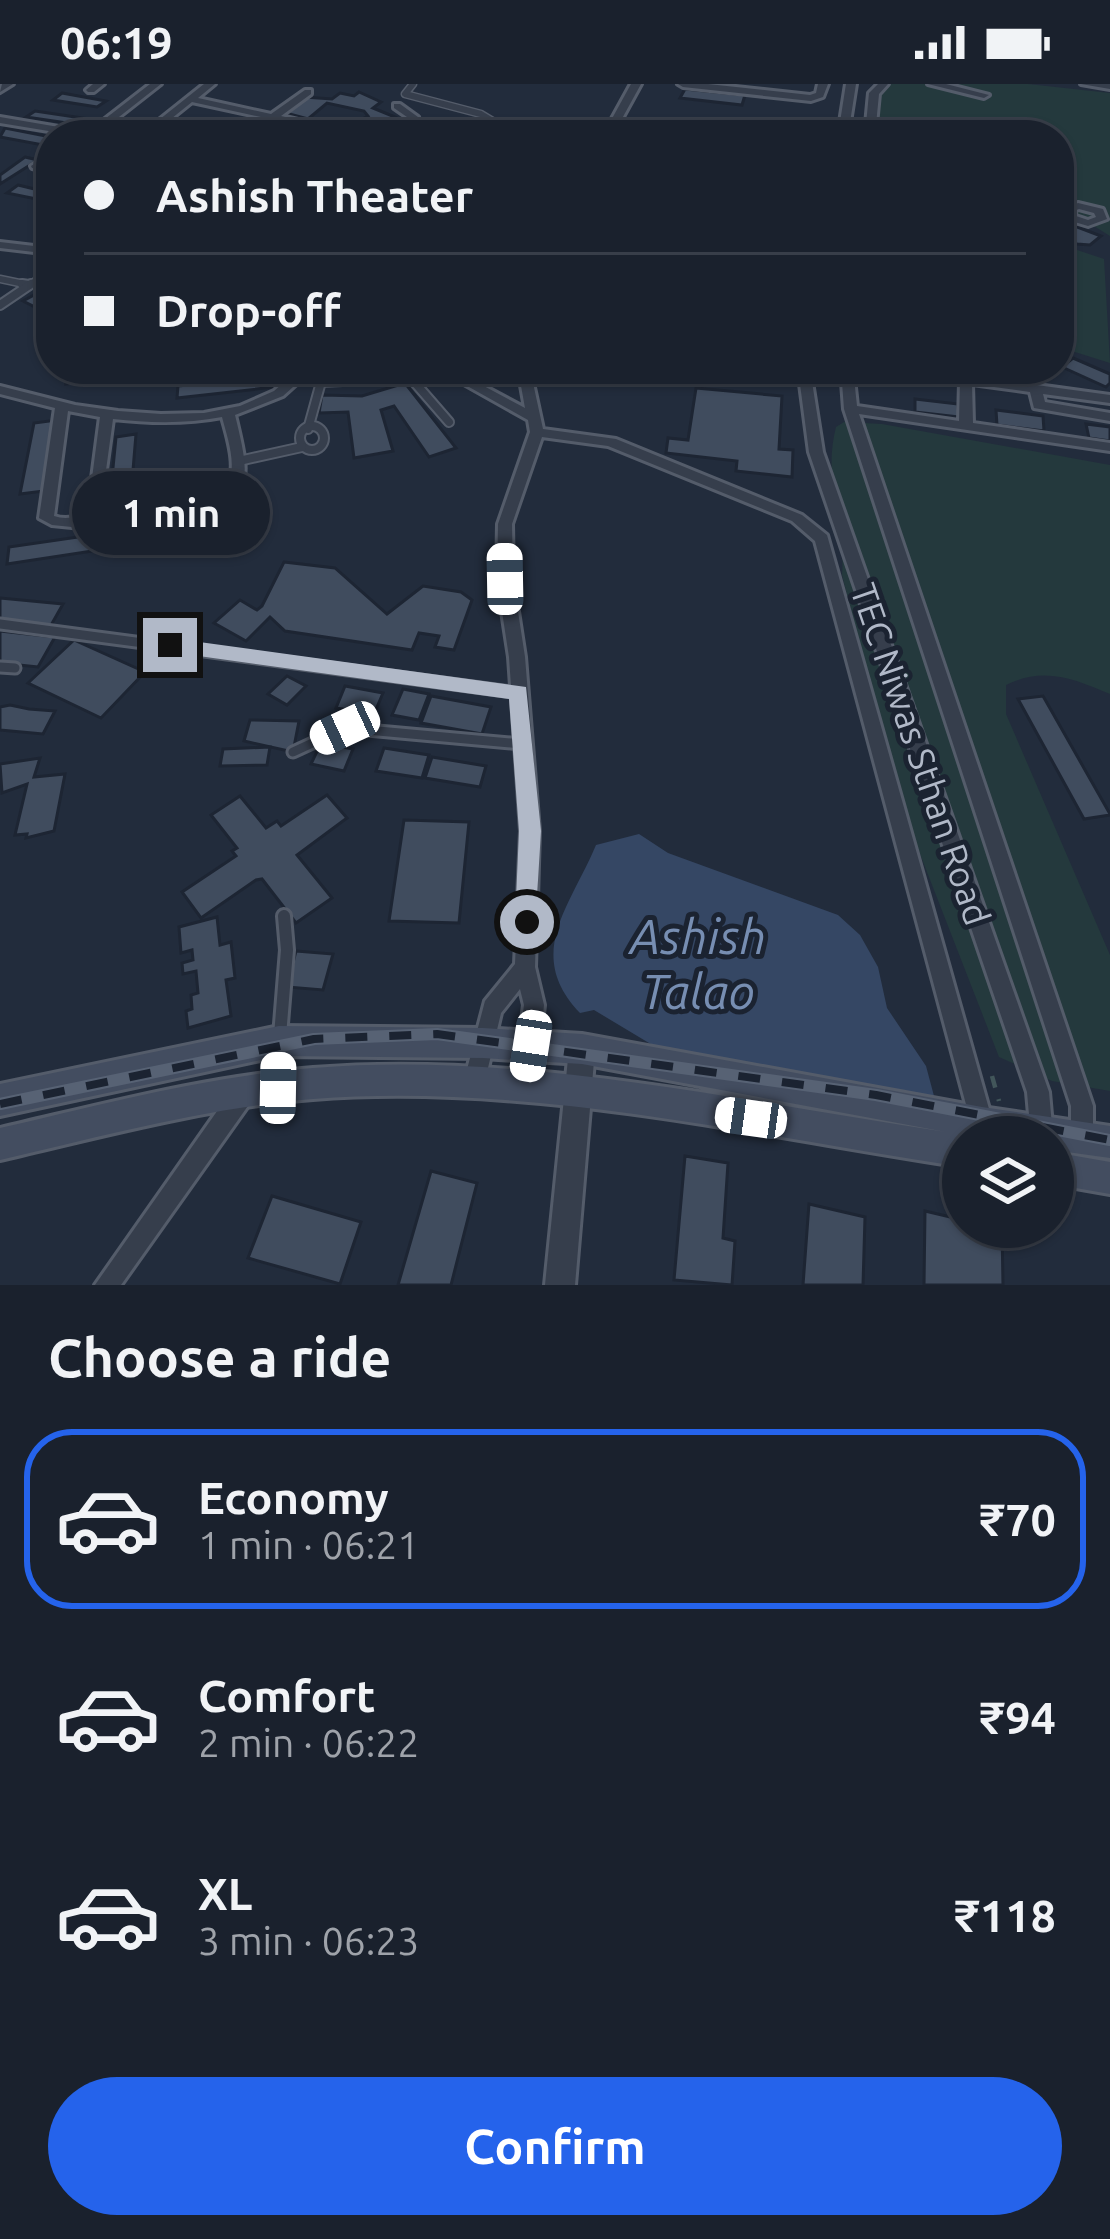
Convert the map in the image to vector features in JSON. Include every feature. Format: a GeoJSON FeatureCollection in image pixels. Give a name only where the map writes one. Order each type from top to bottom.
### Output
{"type":"FeatureCollection","features":[{"type":"Feature","properties":{"kind":"main road"},"geometry":{"type":"LineString","coordinates":[[0,1100],[279,1041],[483,1043],[582,1049],[945,1116]]}},
{"type":"Feature","properties":{"kind":"main road"},"geometry":{"type":"LineString","coordinates":[[751,1118],[753,1080]]}},
{"type":"Feature","properties":{"kind":"main road"},"geometry":{"type":"LineString","coordinates":[[0,1144],[245,1091],[475,1081],[525,1084],[942,1148]]}},
{"type":"Feature","properties":{"kind":"main road"},"geometry":{"type":"LineString","coordinates":[[42,1135],[43,1091]]}},
{"type":"Feature","properties":{"kind":"street"},"geometry":{"type":"LineString","coordinates":[[0,89],[8,84]]}},
{"type":"Feature","properties":{"kind":"street"},"geometry":{"type":"LineString","coordinates":[[109,120],[156,84]]}},
{"type":"Feature","properties":{"kind":"street"},"geometry":{"type":"LineString","coordinates":[[164,120],[210,84]]}},
{"type":"Feature","properties":{"kind":"street"},"geometry":{"type":"LineString","coordinates":[[617,120],[637,84]]}},
{"type":"Feature","properties":{"kind":"street"},"geometry":{"type":"LineString","coordinates":[[682,84],[811,98],[820,95],[824,84]]}},
{"type":"Feature","properties":{"kind":"street"},"geometry":{"type":"LineString","coordinates":[[845,120],[851,84]]}},
{"type":"Feature","properties":{"kind":"street"},"geometry":{"type":"LineString","coordinates":[[871,120],[874,93],[884,84]]}},
{"type":"Feature","properties":{"kind":"street"},"geometry":{"type":"LineString","coordinates":[[932,84],[984,94]]}},
{"type":"Feature","properties":{"kind":"street"},"geometry":{"type":"LineString","coordinates":[[1086,84],[1110,86]]}},
{"type":"Feature","properties":{"kind":"street"},"geometry":{"type":"LineString","coordinates":[[272,117],[308,92]]}},
{"type":"Feature","properties":{"kind":"street"},"geometry":{"type":"LineString","coordinates":[[190,99],[286,120]]}},
{"type":"Feature","properties":{"kind":"street"},"geometry":{"type":"LineString","coordinates":[[397,106],[413,117],[409,120]]}},
{"type":"Feature","properties":{"kind":"street"},"geometry":{"type":"LineString","coordinates":[[0,120],[36,126]]}},
{"type":"Feature","properties":{"kind":"street"},"geometry":{"type":"LineString","coordinates":[[1074,204],[1110,203]]}},
{"type":"Feature","properties":{"kind":"street"},"geometry":{"type":"LineString","coordinates":[[0,260],[6,246],[36,249]]}},
{"type":"Feature","properties":{"kind":"street"},"geometry":{"type":"LineString","coordinates":[[0,390],[149,420],[262,404],[294,384]]}},
{"type":"Feature","properties":{"kind":"street"},"geometry":{"type":"LineString","coordinates":[[467,384],[535,425],[611,442],[797,518],[822,538],[980,1116]]}},
{"type":"Feature","properties":{"kind":"street"},"geometry":{"type":"LineString","coordinates":[[525,1084],[534,1006],[525,967],[530,831],[505,579],[505,524],[535,425],[527,384]]}},
{"type":"Feature","properties":{"kind":"street","name":"TEC Niwas Sthan Road"},"geometry":{"type":"LineString","coordinates":[[806,384],[816,452],[1039,1092],[1041,1116]]}},
{"type":"Feature","properties":{"kind":"street"},"geometry":{"type":"LineString","coordinates":[[852,384],[851,409],[1096,1139],[1081,1173]]}},
{"type":"Feature","properties":{"kind":"street"},"geometry":{"type":"LineString","coordinates":[[966,384],[966,426]]}},
{"type":"Feature","properties":{"kind":"street"},"geometry":{"type":"LineString","coordinates":[[998,384],[1003,395],[1055,392],[1110,399]]}},
{"type":"Feature","properties":{"kind":"street"},"geometry":{"type":"LineString","coordinates":[[1054,384],[1055,392]]}},
{"type":"Feature","properties":{"kind":"street"},"geometry":{"type":"LineString","coordinates":[[1036,394],[1043,407],[1110,417]]}},
{"type":"Feature","properties":{"kind":"street"},"geometry":{"type":"LineString","coordinates":[[62,406],[46,518],[56,523],[84,520],[95,511],[106,413]]}},
{"type":"Feature","properties":{"kind":"street"},"geometry":{"type":"LineString","coordinates":[[851,409],[1110,447]]}},
{"type":"Feature","properties":{"kind":"street"},"geometry":{"type":"LineString","coordinates":[[179,507],[220,502],[240,482],[227,410]]}},
{"type":"Feature","properties":{"kind":"street"},"geometry":{"type":"LineString","coordinates":[[475,1081],[492,1008],[525,967]]}},
{"type":"Feature","properties":{"kind":"street"},"geometry":{"type":"LineString","coordinates":[[278,1088],[279,1041]]}},
{"type":"Feature","properties":{"kind":"street"},"geometry":{"type":"LineString","coordinates":[[560,1285],[582,1049]]}},
{"type":"Feature","properties":{"kind":"street"},"geometry":{"type":"LineString","coordinates":[[107,1285],[245,1091]]}},
{"type":"Feature","properties":{"kind":"lane"},"geometry":{"type":"LineString","coordinates":[[413,84],[405,94],[491,120]]}},
{"type":"Feature","properties":{"kind":"lane"},"geometry":{"type":"LineString","coordinates":[[0,279],[29,285]]}},
{"type":"Feature","properties":{"kind":"lane"},"geometry":{"type":"LineString","coordinates":[[0,305],[36,280]]}},
{"type":"Feature","properties":{"kind":"lane"},"geometry":{"type":"LineString","coordinates":[[302,447],[296,439],[308,429],[320,384]]}},
{"type":"Feature","properties":{"kind":"lane"},"geometry":{"type":"LineString","coordinates":[[415,384],[449,422]]}},
{"type":"Feature","properties":{"kind":"lane"},"geometry":{"type":"LineString","coordinates":[[239,460],[317,447],[327,438],[322,430],[308,429]]}},
{"type":"Feature","properties":{"kind":"lane"},"geometry":{"type":"LineString","coordinates":[[0,624],[519,693]]}},
{"type":"Feature","properties":{"kind":"lane"},"geometry":{"type":"LineString","coordinates":[[0,667],[15,668]]}},
{"type":"Feature","properties":{"kind":"lane"},"geometry":{"type":"LineString","coordinates":[[293,752],[345,728],[522,745]]}},
{"type":"Feature","properties":{"kind":"lane"},"geometry":{"type":"LineString","coordinates":[[279,1041],[287,950],[284,916]]}},
{"type":"Feature","properties":{"kind":"green space"},"geometry":{"type":"Polygon","coordinates":[[[877,84],[1028,84],[1110,93],[1110,236],[1074,217],[1074,120],[873,120],[877,84]]]}},
{"type":"Feature","properties":{"kind":"green space"},"geometry":{"type":"Polygon","coordinates":[[[1074,249],[1104,259],[1110,363],[1074,352],[1074,249]]]}},
{"type":"Feature","properties":{"kind":"green space"},"geometry":{"type":"Polygon","coordinates":[[[844,422],[882,424],[1110,465],[1110,694],[1071,680],[1033,676],[1006,685],[1006,714],[1110,955],[1110,1091],[1052,1081],[999,1057],[899,800],[842,575],[832,447],[836,427],[844,422]]]}},
{"type":"Feature","properties":{"kind":"water","name":"Ashish Talao"},"geometry":{"type":"Polygon","coordinates":[[[639,834],[668,853],[838,915],[860,935],[878,967],[887,1008],[926,1066],[938,1111],[664,1052],[594,1010],[580,1013],[555,971],[557,930],[596,845],[639,834]]]}},
{"type":"Feature","properties":{"kind":"building"},"geometry":{"type":"Polygon","coordinates":[[[685,89],[745,95],[742,105],[680,98],[685,89]]]}},
{"type":"Feature","properties":{"kind":"building"},"geometry":{"type":"Polygon","coordinates":[[[359,92],[381,102],[373,108],[395,117],[360,120],[368,116],[364,111],[327,103],[308,119],[282,112],[304,97],[359,92]]]}},
{"type":"Feature","properties":{"kind":"building"},"geometry":{"type":"Polygon","coordinates":[[[62,93],[106,101],[97,107],[53,100],[62,93]]]}},
{"type":"Feature","properties":{"kind":"building"},"geometry":{"type":"Polygon","coordinates":[[[35,111],[82,118],[47,120],[26,117],[35,111]]]}},
{"type":"Feature","properties":{"kind":"building"},"geometry":{"type":"Polygon","coordinates":[[[5,128],[36,134],[36,144],[0,137],[5,128]]]}},
{"type":"Feature","properties":{"kind":"building"},"geometry":{"type":"Polygon","coordinates":[[[25,157],[36,160],[0,184],[0,175],[25,157]]]}},
{"type":"Feature","properties":{"kind":"building"},"geometry":{"type":"Polygon","coordinates":[[[18,185],[36,189],[36,199],[7,193],[18,185]]]}},
{"type":"Feature","properties":{"kind":"building"},"geometry":{"type":"Polygon","coordinates":[[[1074,226],[1101,236],[1090,245],[1077,244],[1074,226]]]}},
{"type":"Feature","properties":{"kind":"building"},"geometry":{"type":"Polygon","coordinates":[[[1074,358],[1110,374],[1106,387],[1074,372],[1074,358]]]}},
{"type":"Feature","properties":{"kind":"building"},"geometry":{"type":"Polygon","coordinates":[[[284,384],[284,386],[177,398],[178,386],[284,384]]]}},
{"type":"Feature","properties":{"kind":"building"},"geometry":{"type":"Polygon","coordinates":[[[406,384],[456,448],[429,457],[394,406],[381,410],[393,451],[354,458],[348,412],[319,413],[322,395],[362,396],[406,384]]]}},
{"type":"Feature","properties":{"kind":"building"},"geometry":{"type":"Polygon","coordinates":[[[696,388],[782,396],[779,449],[793,450],[792,477],[736,471],[737,461],[666,453],[668,438],[688,440],[696,388]]]}},
{"type":"Feature","properties":{"kind":"building"},"geometry":{"type":"Polygon","coordinates":[[[915,399],[958,404],[959,417],[915,412],[915,399]]]}},
{"type":"Feature","properties":{"kind":"building"},"geometry":{"type":"Polygon","coordinates":[[[996,410],[1043,416],[1044,431],[997,425],[996,410]]]}},
{"type":"Feature","properties":{"kind":"building"},"geometry":{"type":"Polygon","coordinates":[[[57,420],[44,491],[20,494],[34,423],[57,420]]]}},
{"type":"Feature","properties":{"kind":"building"},"geometry":{"type":"Polygon","coordinates":[[[1086,424],[1110,427],[1110,441],[1089,438],[1086,424]]]}},
{"type":"Feature","properties":{"kind":"building"},"geometry":{"type":"Polygon","coordinates":[[[136,434],[130,506],[109,508],[116,437],[136,434]]]}},
{"type":"Feature","properties":{"kind":"building"},"geometry":{"type":"Polygon","coordinates":[[[133,529],[132,545],[7,564],[9,547],[133,529]]]}},
{"type":"Feature","properties":{"kind":"building"},"geometry":{"type":"Polygon","coordinates":[[[284,562],[335,568],[387,614],[423,586],[461,592],[472,600],[454,650],[435,647],[439,636],[419,633],[412,650],[285,631],[270,617],[246,641],[214,623],[240,600],[257,610],[262,606],[284,562]]]}},
{"type":"Feature","properties":{"kind":"building"},"geometry":{"type":"Polygon","coordinates":[[[0,598],[63,604],[50,627],[0,622],[0,598]]]}},
{"type":"Feature","properties":{"kind":"building"},"geometry":{"type":"Polygon","coordinates":[[[0,631],[55,637],[38,667],[0,663],[0,631]]]}},
{"type":"Feature","properties":{"kind":"building"},"geometry":{"type":"Polygon","coordinates":[[[74,640],[145,672],[101,718],[28,683],[74,640]]]}},
{"type":"Feature","properties":{"kind":"building"},"geometry":{"type":"Polygon","coordinates":[[[287,676],[306,686],[287,705],[268,694],[287,676]]]}},
{"type":"Feature","properties":{"kind":"building"},"geometry":{"type":"Polygon","coordinates":[[[345,686],[383,693],[374,714],[336,708],[345,686]]]}},
{"type":"Feature","properties":{"kind":"building"},"geometry":{"type":"Polygon","coordinates":[[[403,689],[429,694],[419,720],[392,715],[403,689]]]}},
{"type":"Feature","properties":{"kind":"building"},"geometry":{"type":"Polygon","coordinates":[[[431,696],[491,707],[482,734],[421,723],[431,696]]]}},
{"type":"Feature","properties":{"kind":"building"},"geometry":{"type":"Polygon","coordinates":[[[1043,696],[1110,815],[1084,819],[1018,699],[1043,696]]]}},
{"type":"Feature","properties":{"kind":"building"},"geometry":{"type":"Polygon","coordinates":[[[0,707],[55,711],[43,734],[0,730],[0,707]]]}},
{"type":"Feature","properties":{"kind":"building"},"geometry":{"type":"Polygon","coordinates":[[[250,720],[299,721],[293,752],[244,741],[250,720]]]}},
{"type":"Feature","properties":{"kind":"building"},"geometry":{"type":"Polygon","coordinates":[[[321,743],[353,749],[344,771],[311,764],[321,743]]]}},
{"type":"Feature","properties":{"kind":"building"},"geometry":{"type":"Polygon","coordinates":[[[270,747],[267,765],[220,766],[223,749],[270,747]]]}},
{"type":"Feature","properties":{"kind":"building"},"geometry":{"type":"Polygon","coordinates":[[[384,748],[429,755],[422,778],[376,771],[384,748]]]}},
{"type":"Feature","properties":{"kind":"building"},"geometry":{"type":"Polygon","coordinates":[[[432,757],[486,766],[480,787],[425,778],[432,757]]]}},
{"type":"Feature","properties":{"kind":"building"},"geometry":{"type":"Polygon","coordinates":[[[40,758],[34,777],[65,774],[54,831],[26,838],[27,834],[15,835],[27,784],[2,793],[0,764],[40,758]]]}},
{"type":"Feature","properties":{"kind":"building"},"geometry":{"type":"Polygon","coordinates":[[[327,795],[347,818],[297,855],[332,898],[296,923],[262,879],[201,918],[182,892],[236,856],[232,851],[237,848],[211,815],[240,796],[266,828],[277,821],[281,826],[327,795]]]}},
{"type":"Feature","properties":{"kind":"building"},"geometry":{"type":"Polygon","coordinates":[[[404,820],[469,822],[459,923],[389,921],[404,820]]]}},
{"type":"Feature","properties":{"kind":"building"},"geometry":{"type":"Polygon","coordinates":[[[217,917],[220,945],[231,942],[235,978],[226,980],[231,1016],[188,1028],[186,1011],[192,1009],[191,995],[198,993],[196,971],[183,974],[182,963],[193,960],[192,950],[181,953],[179,927],[217,917]]]}},
{"type":"Feature","properties":{"kind":"building"},"geometry":{"type":"Polygon","coordinates":[[[296,951],[333,954],[323,990],[287,987],[296,951]]]}},
{"type":"Feature","properties":{"kind":"building"},"geometry":{"type":"Polygon","coordinates":[[[685,1156],[728,1163],[723,1238],[735,1241],[732,1285],[674,1280],[685,1156]]]}},
{"type":"Feature","properties":{"kind":"building"},"geometry":{"type":"Polygon","coordinates":[[[431,1171],[477,1183],[451,1285],[398,1285],[431,1171]]]}},
{"type":"Feature","properties":{"kind":"building"},"geometry":{"type":"Polygon","coordinates":[[[272,1196],[361,1222],[340,1284],[248,1258],[272,1196]]]}},
{"type":"Feature","properties":{"kind":"building"},"geometry":{"type":"Polygon","coordinates":[[[809,1204],[865,1217],[863,1285],[803,1285],[809,1204]]]}},
{"type":"Feature","properties":{"kind":"building"},"geometry":{"type":"Polygon","coordinates":[[[925,1211],[942,1215],[942,1248],[1002,1248],[1003,1285],[924,1285],[925,1211]]]}},
{"type":"Feature","properties":{"kind":"railway"},"geometry":{"type":"LineString","coordinates":[[0,1104],[314,1039],[437,1034],[876,1095],[1110,1140]]}},
{"type":"Feature","properties":{"kind":"route"},"geometry":{"type":"LineString","coordinates":[[170,645],[519,693],[530,831],[527,922]]}}]}
